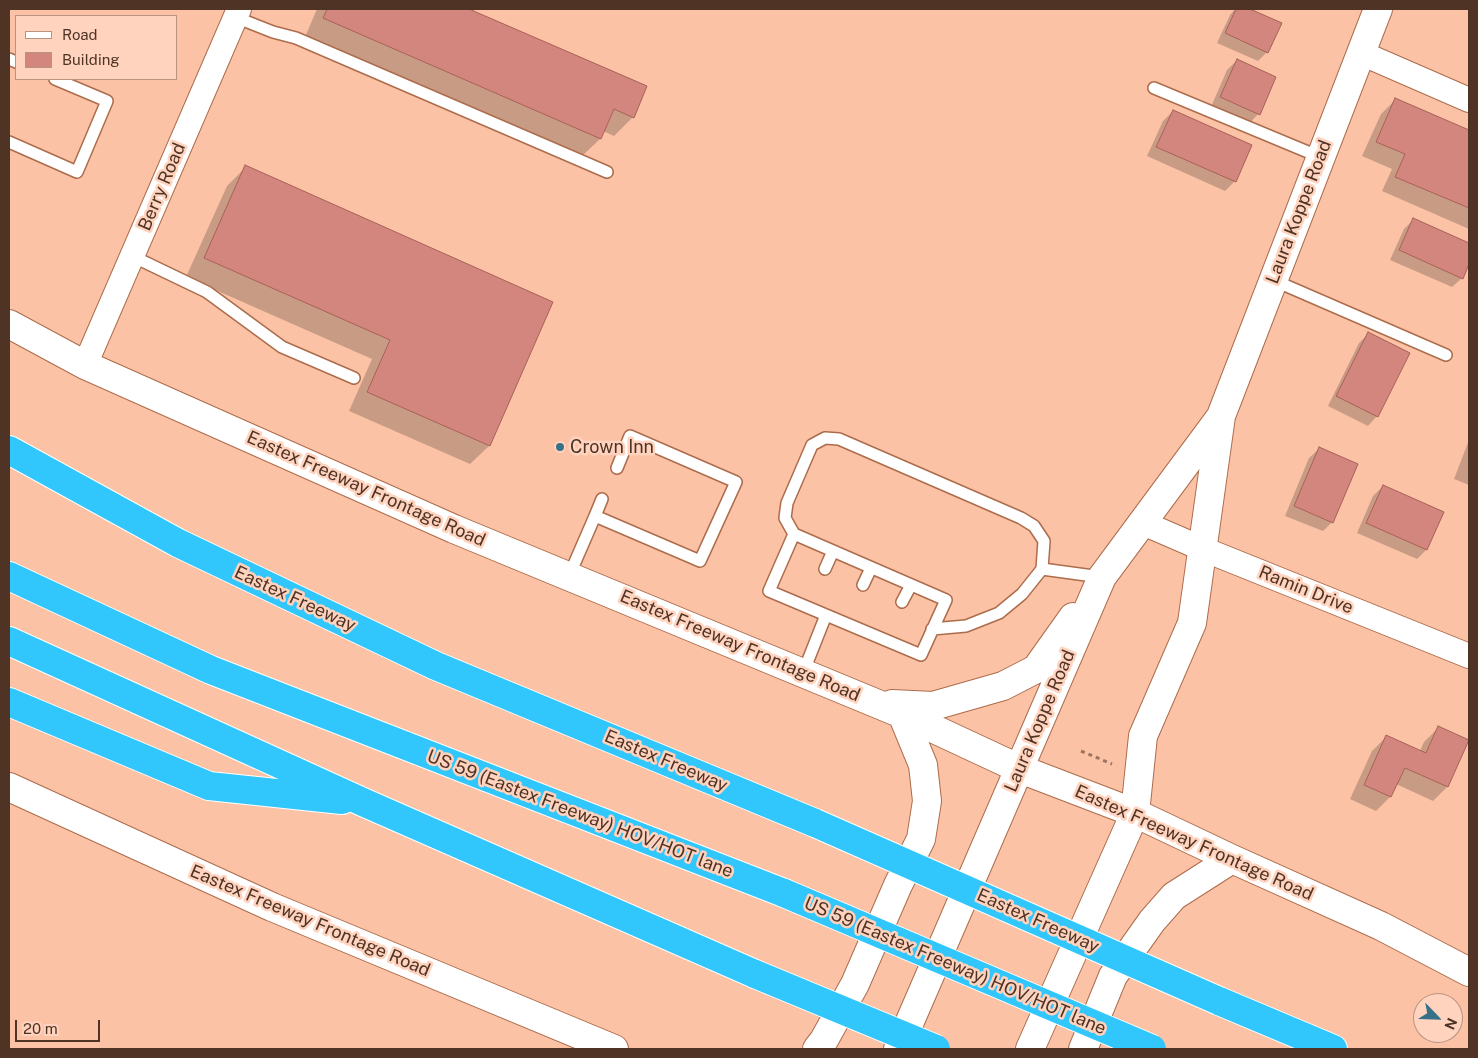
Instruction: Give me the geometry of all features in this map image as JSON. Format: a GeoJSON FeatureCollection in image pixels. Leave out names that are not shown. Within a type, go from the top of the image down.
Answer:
{"type":"FeatureCollection","features":[{"type":"Feature","properties":{"kind":"highway","name":"Eastex Freeway"},"geometry":{"type":"LineString","coordinates":[[9,450],[178,543],[436,666],[815,823],[1219,1001],[1333,1049]]}},
{"type":"Feature","properties":{"kind":"highway","name":"US 59 (Eastex Freeway) HOV/HOT lane"},"geometry":{"type":"LineString","coordinates":[[9,576],[211,670],[784,893],[1152,1049]]}},
{"type":"Feature","properties":{"kind":"highway"},"geometry":{"type":"LineString","coordinates":[[9,641],[365,803],[755,974],[936,1049]]}},
{"type":"Feature","properties":{"kind":"highway"},"geometry":{"type":"LineString","coordinates":[[9,702],[209,786],[365,803]]}},
{"type":"Feature","properties":{"kind":"main road","name":"Laura Koppe Road"},"geometry":{"type":"LineString","coordinates":[[1030,1049],[1135,813],[1143,736],[1192,623],[1222,416],[1378,9]]}},
{"type":"Feature","properties":{"kind":"main road","name":"Eastex Freeway Frontage Road"},"geometry":{"type":"LineString","coordinates":[[9,324],[85,365],[454,529],[902,714],[1020,769],[1135,813],[1382,926],[1469,972]]}},
{"type":"Feature","properties":{"kind":"main road","name":"Laura Koppe Road"},"geometry":{"type":"LineString","coordinates":[[898,1049],[1102,577],[1222,416]]}},
{"type":"Feature","properties":{"kind":"main road"},"geometry":{"type":"LineString","coordinates":[[875,703],[933,706],[1003,686],[1036,669],[1102,577]]}},
{"type":"Feature","properties":{"kind":"main road"},"geometry":{"type":"LineString","coordinates":[[817,1049],[824,1040],[854,984],[898,885],[921,839],[927,801],[923,765],[902,714]]}},
{"type":"Feature","properties":{"kind":"main road","name":"Eastex Freeway Frontage Road"},"geometry":{"type":"LineString","coordinates":[[9,787],[272,907],[614,1049]]}},
{"type":"Feature","properties":{"kind":"main road"},"geometry":{"type":"LineString","coordinates":[[1083,1049],[1113,976],[1152,921],[1174,896],[1232,859]]}},
{"type":"Feature","properties":{"kind":"street","name":"Berry Road"},"geometry":{"type":"LineString","coordinates":[[85,365],[237,13]]}},
{"type":"Feature","properties":{"kind":"street"},"geometry":{"type":"LineString","coordinates":[[1361,53],[1469,100]]}},
{"type":"Feature","properties":{"kind":"street","name":"Ramin Drive"},"geometry":{"type":"LineString","coordinates":[[1143,522],[1203,549],[1469,656]]}},
{"type":"Feature","properties":{"kind":"lane"},"geometry":{"type":"LineString","coordinates":[[237,13],[273,32],[296,38],[607,172]]}},
{"type":"Feature","properties":{"kind":"lane"},"geometry":{"type":"LineString","coordinates":[[9,142],[77,172],[107,101],[57,80]]}},
{"type":"Feature","properties":{"kind":"lane"},"geometry":{"type":"LineString","coordinates":[[1154,88],[1320,157]]}},
{"type":"Feature","properties":{"kind":"lane"},"geometry":{"type":"LineString","coordinates":[[132,256],[207,292],[282,347],[354,378]]}},
{"type":"Feature","properties":{"kind":"lane"},"geometry":{"type":"LineString","coordinates":[[1273,280],[1446,355]]}},
{"type":"Feature","properties":{"kind":"lane"},"geometry":{"type":"LineString","coordinates":[[595,516],[700,561],[736,482],[630,436],[617,468]]}},
{"type":"Feature","properties":{"kind":"lane"},"geometry":{"type":"LineString","coordinates":[[794,534],[769,591],[811,603],[826,615],[847,619],[887,635],[922,655],[932,629],[946,600],[794,534],[785,518],[787,502],[812,445],[825,438],[839,438],[1021,518],[1034,526],[1044,541],[1042,569],[1022,594],[999,613],[966,626],[932,629]]}},
{"type":"Feature","properties":{"kind":"lane"},"geometry":{"type":"LineString","coordinates":[[569,576],[602,499]]}},
{"type":"Feature","properties":{"kind":"lane"},"geometry":{"type":"LineString","coordinates":[[825,569],[833,551]]}},
{"type":"Feature","properties":{"kind":"lane"},"geometry":{"type":"LineString","coordinates":[[862,585],[871,568]]}},
{"type":"Feature","properties":{"kind":"lane"},"geometry":{"type":"LineString","coordinates":[[1042,569],[1102,577]]}},
{"type":"Feature","properties":{"kind":"lane"},"geometry":{"type":"LineString","coordinates":[[902,602],[911,585]]}},
{"type":"Feature","properties":{"kind":"lane"},"geometry":{"type":"LineString","coordinates":[[803,673],[826,615]]}},
{"type":"Feature","properties":{"kind":"path"},"geometry":{"type":"LineString","coordinates":[[1080,751],[1114,765]]}},
{"type":"Feature","properties":{"kind":"building"},"geometry":{"type":"Polygon","coordinates":[[[327,9],[469,9],[647,86],[634,118],[614,109],[601,139],[323,18],[327,9]]]}},
{"type":"Feature","properties":{"kind":"building"},"geometry":{"type":"Polygon","coordinates":[[[1236,9],[1250,9],[1282,23],[1268,53],[1225,33],[1236,9]]]}},
{"type":"Feature","properties":{"kind":"building"},"geometry":{"type":"Polygon","coordinates":[[[1237,59],[1276,77],[1260,115],[1220,97],[1237,59]]]}},
{"type":"Feature","properties":{"kind":"building"},"geometry":{"type":"Polygon","coordinates":[[[1395,98],[1469,130],[1469,208],[1395,177],[1405,154],[1376,142],[1395,98]]]}},
{"type":"Feature","properties":{"kind":"building"},"geometry":{"type":"Polygon","coordinates":[[[1173,110],[1252,145],[1236,182],[1156,147],[1173,110]]]}},
{"type":"Feature","properties":{"kind":"building"},"geometry":{"type":"Polygon","coordinates":[[[245,165],[553,302],[490,446],[367,392],[390,340],[204,258],[245,165]]]}},
{"type":"Feature","properties":{"kind":"building"},"geometry":{"type":"Polygon","coordinates":[[[1413,218],[1469,243],[1469,264],[1463,279],[1399,250],[1413,218]]]}},
{"type":"Feature","properties":{"kind":"building"},"geometry":{"type":"Polygon","coordinates":[[[1368,332],[1410,353],[1378,417],[1336,396],[1368,332]]]}},
{"type":"Feature","properties":{"kind":"building"},"geometry":{"type":"Polygon","coordinates":[[[1319,447],[1358,464],[1333,523],[1294,506],[1319,447]]]}},
{"type":"Feature","properties":{"kind":"building"},"geometry":{"type":"Polygon","coordinates":[[[1383,485],[1444,512],[1427,550],[1366,523],[1383,485]]]}},
{"type":"Feature","properties":{"kind":"building"},"geometry":{"type":"Polygon","coordinates":[[[1438,726],[1469,740],[1448,787],[1405,768],[1391,797],[1364,785],[1386,735],[1426,753],[1438,726]]]}},
{"type":"Feature","properties":{"kind":"place","name":"Crown Inn"},"geometry":{"type":"Point","coordinates":[560,447]}}]}
